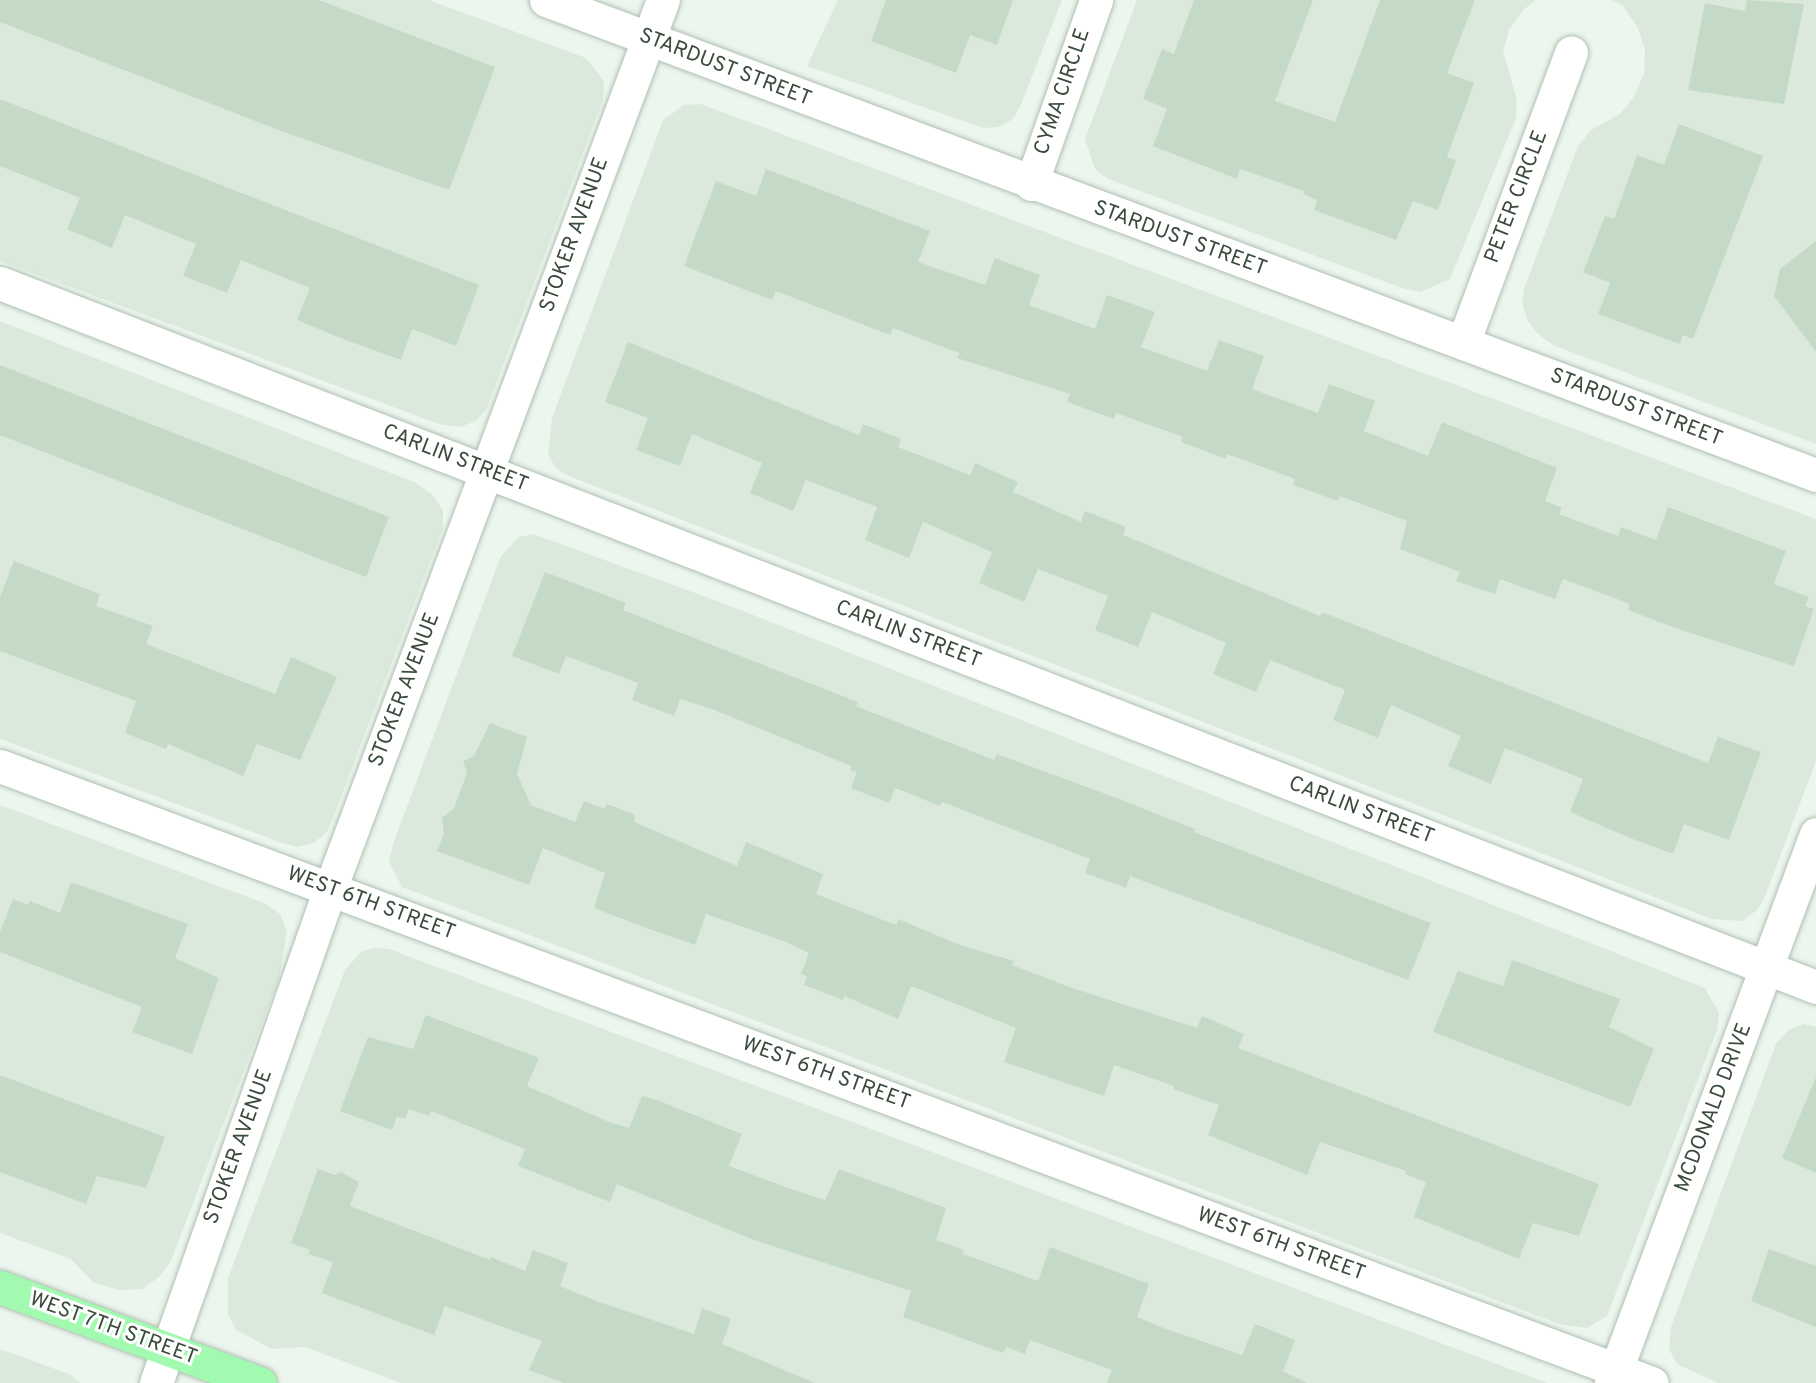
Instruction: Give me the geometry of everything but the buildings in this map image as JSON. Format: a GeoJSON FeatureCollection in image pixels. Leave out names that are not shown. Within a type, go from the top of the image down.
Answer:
{"type":"FeatureCollection","features":[{"type":"Feature","properties":{"kind":"main road","name":"WEST 7TH STREET"},"geometry":{"type":"LineString","coordinates":[[0,1287],[260,1383]]}},
{"type":"Feature","properties":{"kind":"street","name":"STARDUST STREET"},"geometry":{"type":"LineString","coordinates":[[546,0],[1031,184],[1816,475]]}},
{"type":"Feature","properties":{"kind":"street","name":"STOKER AVENUE"},"geometry":{"type":"LineString","coordinates":[[156,1383],[330,889],[663,0]]}},
{"type":"Feature","properties":{"kind":"street","name":"CYMA CIRCLE"},"geometry":{"type":"LineString","coordinates":[[1031,184],[1096,0]]}},
{"type":"Feature","properties":{"kind":"street","name":"PETER CIRCLE"},"geometry":{"type":"LineString","coordinates":[[1462,343],[1572,52]]}},
{"type":"Feature","properties":{"kind":"street","name":"CARLIN STREET"},"geometry":{"type":"LineString","coordinates":[[0,283],[1816,987]]}},
{"type":"Feature","properties":{"kind":"street","name":"WEST 6TH STREET"},"geometry":{"type":"LineString","coordinates":[[0,766],[1613,1376],[1652,1383]]}},
{"type":"Feature","properties":{"kind":"street","name":"MCDONALD DRIVE"},"geometry":{"type":"LineString","coordinates":[[1613,1376],[1816,834]]}},
{"type":"Feature","properties":{"kind":"shaded area"},"geometry":{"type":"Polygon","coordinates":[[[0,0],[429,0],[586,58],[604,81],[603,100],[487,408],[476,421],[460,427],[439,424],[0,261],[0,0]]]}},
{"type":"Feature","properties":{"kind":"shaded area"},"geometry":{"type":"Polygon","coordinates":[[[838,0],[1062,0],[1020,107],[1013,119],[998,127],[983,128],[807,66],[838,0]]]}},
{"type":"Feature","properties":{"kind":"shaded area"},"geometry":{"type":"Polygon","coordinates":[[[1137,0],[1536,0],[1523,10],[1509,30],[1503,51],[1517,100],[1516,118],[1450,279],[1420,292],[1402,288],[1108,179],[1095,169],[1085,139],[1137,0]]]}},
{"type":"Feature","properties":{"kind":"shaded area"},"geometry":{"type":"Polygon","coordinates":[[[1612,0],[1816,0],[1816,444],[1555,346],[1538,334],[1528,321],[1522,303],[1524,289],[1578,146],[1591,130],[1620,114],[1633,98],[1644,74],[1645,50],[1638,28],[1623,6],[1612,0]]]}},
{"type":"Feature","properties":{"kind":"shaded area"},"geometry":{"type":"Polygon","coordinates":[[[701,104],[1816,519],[1816,761],[1764,899],[1756,911],[1742,921],[1711,919],[566,475],[555,467],[548,454],[552,418],[663,120],[684,105],[701,104]]]}},
{"type":"Feature","properties":{"kind":"shaded area"},"geometry":{"type":"Polygon","coordinates":[[[0,321],[414,482],[432,494],[443,510],[443,528],[335,813],[327,832],[314,843],[298,847],[285,844],[0,739],[0,321]]]}},
{"type":"Feature","properties":{"kind":"shaded area"},"geometry":{"type":"Polygon","coordinates":[[[533,534],[720,602],[1705,988],[1719,1013],[1717,1030],[1607,1316],[1587,1328],[1559,1324],[402,887],[389,862],[393,844],[501,556],[519,537],[533,534]]]}},
{"type":"Feature","properties":{"kind":"shaded area"},"geometry":{"type":"Polygon","coordinates":[[[0,805],[264,903],[280,914],[287,931],[279,979],[171,1261],[159,1277],[142,1289],[119,1290],[94,1283],[71,1259],[0,1233],[0,805]]]}},
{"type":"Feature","properties":{"kind":"shaded area"},"geometry":{"type":"Polygon","coordinates":[[[376,948],[389,949],[1547,1383],[401,1383],[305,1347],[272,1349],[236,1330],[228,1314],[228,1278],[345,970],[362,951],[376,948]]]}},
{"type":"Feature","properties":{"kind":"shaded area"},"geometry":{"type":"Polygon","coordinates":[[[1804,1024],[1816,1027],[1816,1383],[1718,1383],[1677,1364],[1669,1349],[1671,1327],[1776,1044],[1788,1030],[1804,1024]]]}},
{"type":"Feature","properties":{"kind":"shaded area"},"geometry":{"type":"Polygon","coordinates":[[[0,1349],[69,1374],[81,1383],[0,1383],[0,1349]]]}}]}
